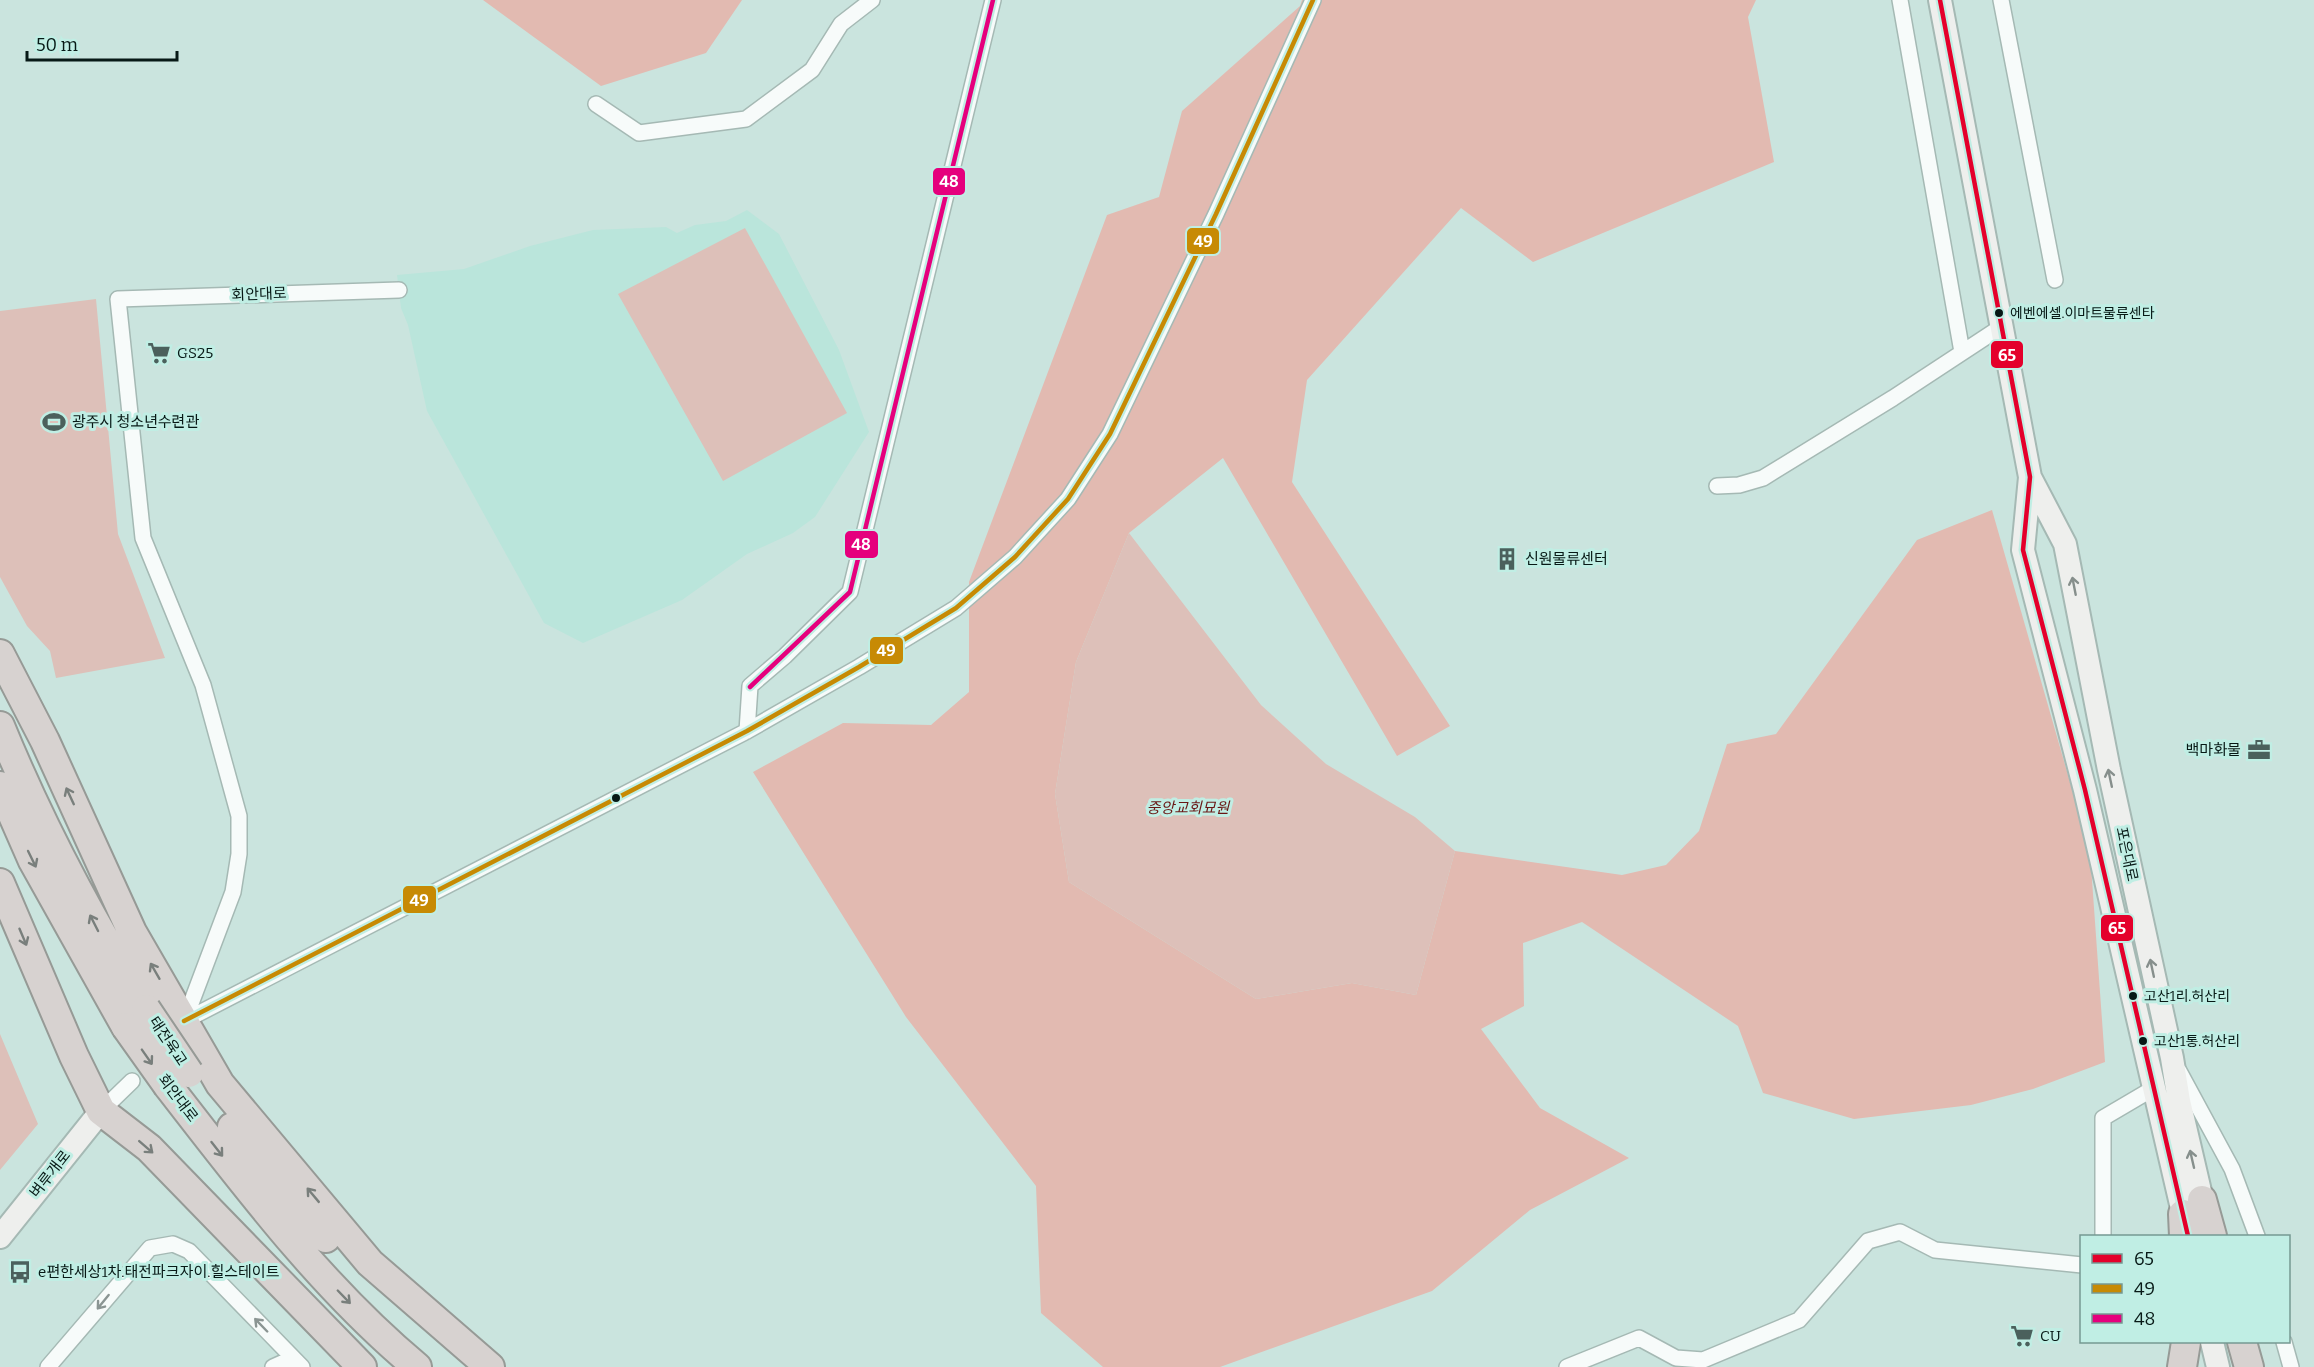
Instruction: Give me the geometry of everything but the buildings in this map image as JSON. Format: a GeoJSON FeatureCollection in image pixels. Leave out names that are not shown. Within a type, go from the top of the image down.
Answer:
{"type":"FeatureCollection","features":[{"type":"Feature","properties":{"kind":"highway"},"geometry":{"type":"LineString","coordinates":[[0,654],[45,741],[132,932],[180,1030],[219,1083],[370,1263],[490,1367]]}},
{"type":"Feature","properties":{"kind":"highway"},"geometry":{"type":"LineString","coordinates":[[0,726],[29,795],[102,937],[136,1018]]}},
{"type":"Feature","properties":{"kind":"highway"},"geometry":{"type":"LineString","coordinates":[[0,786],[33,861],[136,1018]]}},
{"type":"Feature","properties":{"kind":"highway"},"geometry":{"type":"LineString","coordinates":[[0,883],[100,1111],[149,1148],[362,1367]]}},
{"type":"Feature","properties":{"kind":"highway","name":"태전육교"},"geometry":{"type":"LineString","coordinates":[[136,1018],[179,1080]]}},
{"type":"Feature","properties":{"kind":"highway","name":"회안대로"},"geometry":{"type":"LineString","coordinates":[[179,1080],[262,1208],[387,1342],[417,1367]]}},
{"type":"Feature","properties":{"kind":"highway","name":"회안대로"},"geometry":{"type":"LineString","coordinates":[[179,1080],[316,1228],[401,1313],[463,1367]]}},
{"type":"Feature","properties":{"kind":"highway"},"geometry":{"type":"LineString","coordinates":[[2189,1222],[2209,1235]]}},
{"type":"Feature","properties":{"kind":"highway"},"geometry":{"type":"LineString","coordinates":[[2182,1367],[2186,1343]]}},
{"type":"Feature","properties":{"kind":"highway"},"geometry":{"type":"LineString","coordinates":[[2243,1343],[2249,1367]]}},
{"type":"Feature","properties":{"kind":"street"},"geometry":{"type":"LineString","coordinates":[[596,104],[639,133],[746,119],[812,70],[841,24],[872,0]]}},
{"type":"Feature","properties":{"kind":"street"},"geometry":{"type":"LineString","coordinates":[[747,731],[750,686],[785,656],[850,592],[993,0]]}},
{"type":"Feature","properties":{"kind":"street"},"geometry":{"type":"LineString","coordinates":[[180,1030],[747,731],[956,608],[1015,557],[1068,499],[1110,434],[1216,214],[1313,0]]}},
{"type":"Feature","properties":{"kind":"street"},"geometry":{"type":"LineString","coordinates":[[1900,0],[1962,352]]}},
{"type":"Feature","properties":{"kind":"street","name":"포은대로"},"geometry":{"type":"LineString","coordinates":[[1940,0],[2030,477],[2024,550],[2085,790],[2154,1088],[2189,1222]]}},
{"type":"Feature","properties":{"kind":"street"},"geometry":{"type":"LineString","coordinates":[[2001,0],[2055,280]]}},
{"type":"Feature","properties":{"kind":"street","name":"회안대로"},"geometry":{"type":"LineString","coordinates":[[180,1030],[233,892],[239,854],[239,816],[203,685],[143,538],[118,299],[399,290]]}},
{"type":"Feature","properties":{"kind":"street"},"geometry":{"type":"LineString","coordinates":[[1717,486],[1738,485],[1763,478],[2001,327]]}},
{"type":"Feature","properties":{"kind":"street","name":"포은대로"},"geometry":{"type":"LineString","coordinates":[[2030,477],[2066,544],[2109,770],[2172,1058],[2179,1101],[2189,1222]]}},
{"type":"Feature","properties":{"kind":"street"},"geometry":{"type":"LineString","coordinates":[[2172,1058],[2232,1169],[2257,1235]]}},
{"type":"Feature","properties":{"kind":"street"},"geometry":{"type":"LineString","coordinates":[[100,1111],[132,1081]]}},
{"type":"Feature","properties":{"kind":"street"},"geometry":{"type":"LineString","coordinates":[[2103,1235],[2103,1118],[2154,1088]]}},
{"type":"Feature","properties":{"kind":"street","name":"벼루개로"},"geometry":{"type":"LineString","coordinates":[[0,1237],[100,1111]]}},
{"type":"Feature","properties":{"kind":"street"},"geometry":{"type":"LineString","coordinates":[[1567,1367],[1638,1338],[1676,1358],[1703,1360],[1799,1320],[1868,1241],[1900,1232],[1935,1250],[2080,1265]]}},
{"type":"Feature","properties":{"kind":"street"},"geometry":{"type":"LineString","coordinates":[[48,1367],[150,1248],[173,1244],[189,1251],[297,1363]]}},
{"type":"Feature","properties":{"kind":"street"},"geometry":{"type":"LineString","coordinates":[[2212,1343],[2218,1367]]}},
{"type":"Feature","properties":{"kind":"street"},"geometry":{"type":"LineString","coordinates":[[2233,1343],[2239,1367]]}},
{"type":"Feature","properties":{"kind":"street"},"geometry":{"type":"LineString","coordinates":[[2285,1343],[2291,1367]]}},
{"type":"Feature","properties":{"kind":"street"},"geometry":{"type":"LineString","coordinates":[[273,1367],[297,1363]]}},
{"type":"Feature","properties":{"kind":"shaded area"},"geometry":{"type":"Polygon","coordinates":[[[483,0],[742,0],[706,53],[601,86],[483,0]]]}},
{"type":"Feature","properties":{"kind":"shaded area"},"geometry":{"type":"Polygon","coordinates":[[[1302,0],[1756,0],[1748,17],[1774,162],[1533,262],[1461,208],[1307,380],[1292,482],[1450,726],[1397,756],[1223,458],[1129,533],[1076,662],[1055,794],[1069,882],[1256,999],[1352,983],[1416,995],[1455,851],[1622,875],[1666,865],[1699,831],[1727,744],[1776,734],[1917,540],[1992,510],[2090,852],[2105,1062],[2033,1089],[1971,1105],[1854,1119],[1763,1093],[1738,1026],[1582,922],[1523,943],[1524,1006],[1481,1029],[1540,1108],[1629,1158],[1530,1210],[1432,1291],[1220,1367],[1103,1367],[1041,1313],[1036,1186],[906,1017],[753,772],[843,723],[931,725],[969,692],[969,582],[1107,215],[1159,197],[1182,111],[1300,6],[1302,0]]]}},
{"type":"Feature","properties":{"kind":"shaded area"},"geometry":{"type":"Polygon","coordinates":[[[747,210],[779,234],[839,350],[869,432],[815,517],[793,533],[747,554],[682,600],[583,643],[544,623],[427,411],[408,325],[401,308],[397,275],[464,269],[530,246],[593,230],[666,227],[677,233],[695,225],[726,221],[747,210]]]}},
{"type":"Feature","properties":{"kind":"green space"},"geometry":{"type":"Polygon","coordinates":[[[745,228],[847,413],[723,481],[618,294],[745,228]]]}},
{"type":"Feature","properties":{"kind":"green space","name":"광주시 청소년수련관"},"geometry":{"type":"Polygon","coordinates":[[[96,299],[118,534],[165,658],[56,678],[50,651],[27,626],[0,577],[0,311],[96,299]]]}},
{"type":"Feature","properties":{"kind":"green space","name":"중앙교회묘원"},"geometry":{"type":"Polygon","coordinates":[[[1129,533],[1261,705],[1326,764],[1415,817],[1455,851],[1416,995],[1352,983],[1256,999],[1069,882],[1055,794],[1076,662],[1129,533]]]}},
{"type":"Feature","properties":{"kind":"green space"},"geometry":{"type":"Polygon","coordinates":[[[0,1034],[38,1124],[0,1170],[0,1034]]]}},
{"type":"Feature","properties":{"kind":"transit line","name":"48"},"geometry":{"type":"LineString","coordinates":[[750,687],[850,592],[993,0]]}},
{"type":"Feature","properties":{"kind":"transit line","name":"49"},"geometry":{"type":"LineString","coordinates":[[184,1021],[747,731],[956,608],[1015,557],[1068,499],[1110,434],[1216,214],[1313,0]]}},
{"type":"Feature","properties":{"kind":"transit line","name":"65"},"geometry":{"type":"LineString","coordinates":[[1940,0],[2030,477],[2023,550],[2085,790],[2188,1235]]}},
{"type":"Feature","properties":{"kind":"place","name":"에벤에셀.이마트물류센타"},"geometry":{"type":"Point","coordinates":[1999,313]}},
{"type":"Feature","properties":{"kind":"place","name":"GS25"},"geometry":{"type":"Point","coordinates":[159,353]}},
{"type":"Feature","properties":{"kind":"place","name":"광주시 청소년수련관"},"geometry":{"type":"Point","coordinates":[54,422]}},
{"type":"Feature","properties":{"kind":"place","name":"신원물류센터"},"geometry":{"type":"Point","coordinates":[1507,559]}},
{"type":"Feature","properties":{"kind":"place","name":"백마화물"},"geometry":{"type":"Point","coordinates":[2259,750]}},
{"type":"Feature","properties":{"kind":"place","name":"고산1리.허산리"},"geometry":{"type":"Point","coordinates":[2133,996]}},
{"type":"Feature","properties":{"kind":"place","name":"고산1통.허산리"},"geometry":{"type":"Point","coordinates":[2143,1041]}},
{"type":"Feature","properties":{"kind":"place","name":"e편한세상1차.태전파크자이.힐스테이트"},"geometry":{"type":"Point","coordinates":[20,1272]}},
{"type":"Feature","properties":{"kind":"place","name":"CU"},"geometry":{"type":"Point","coordinates":[2022,1336]}}]}
